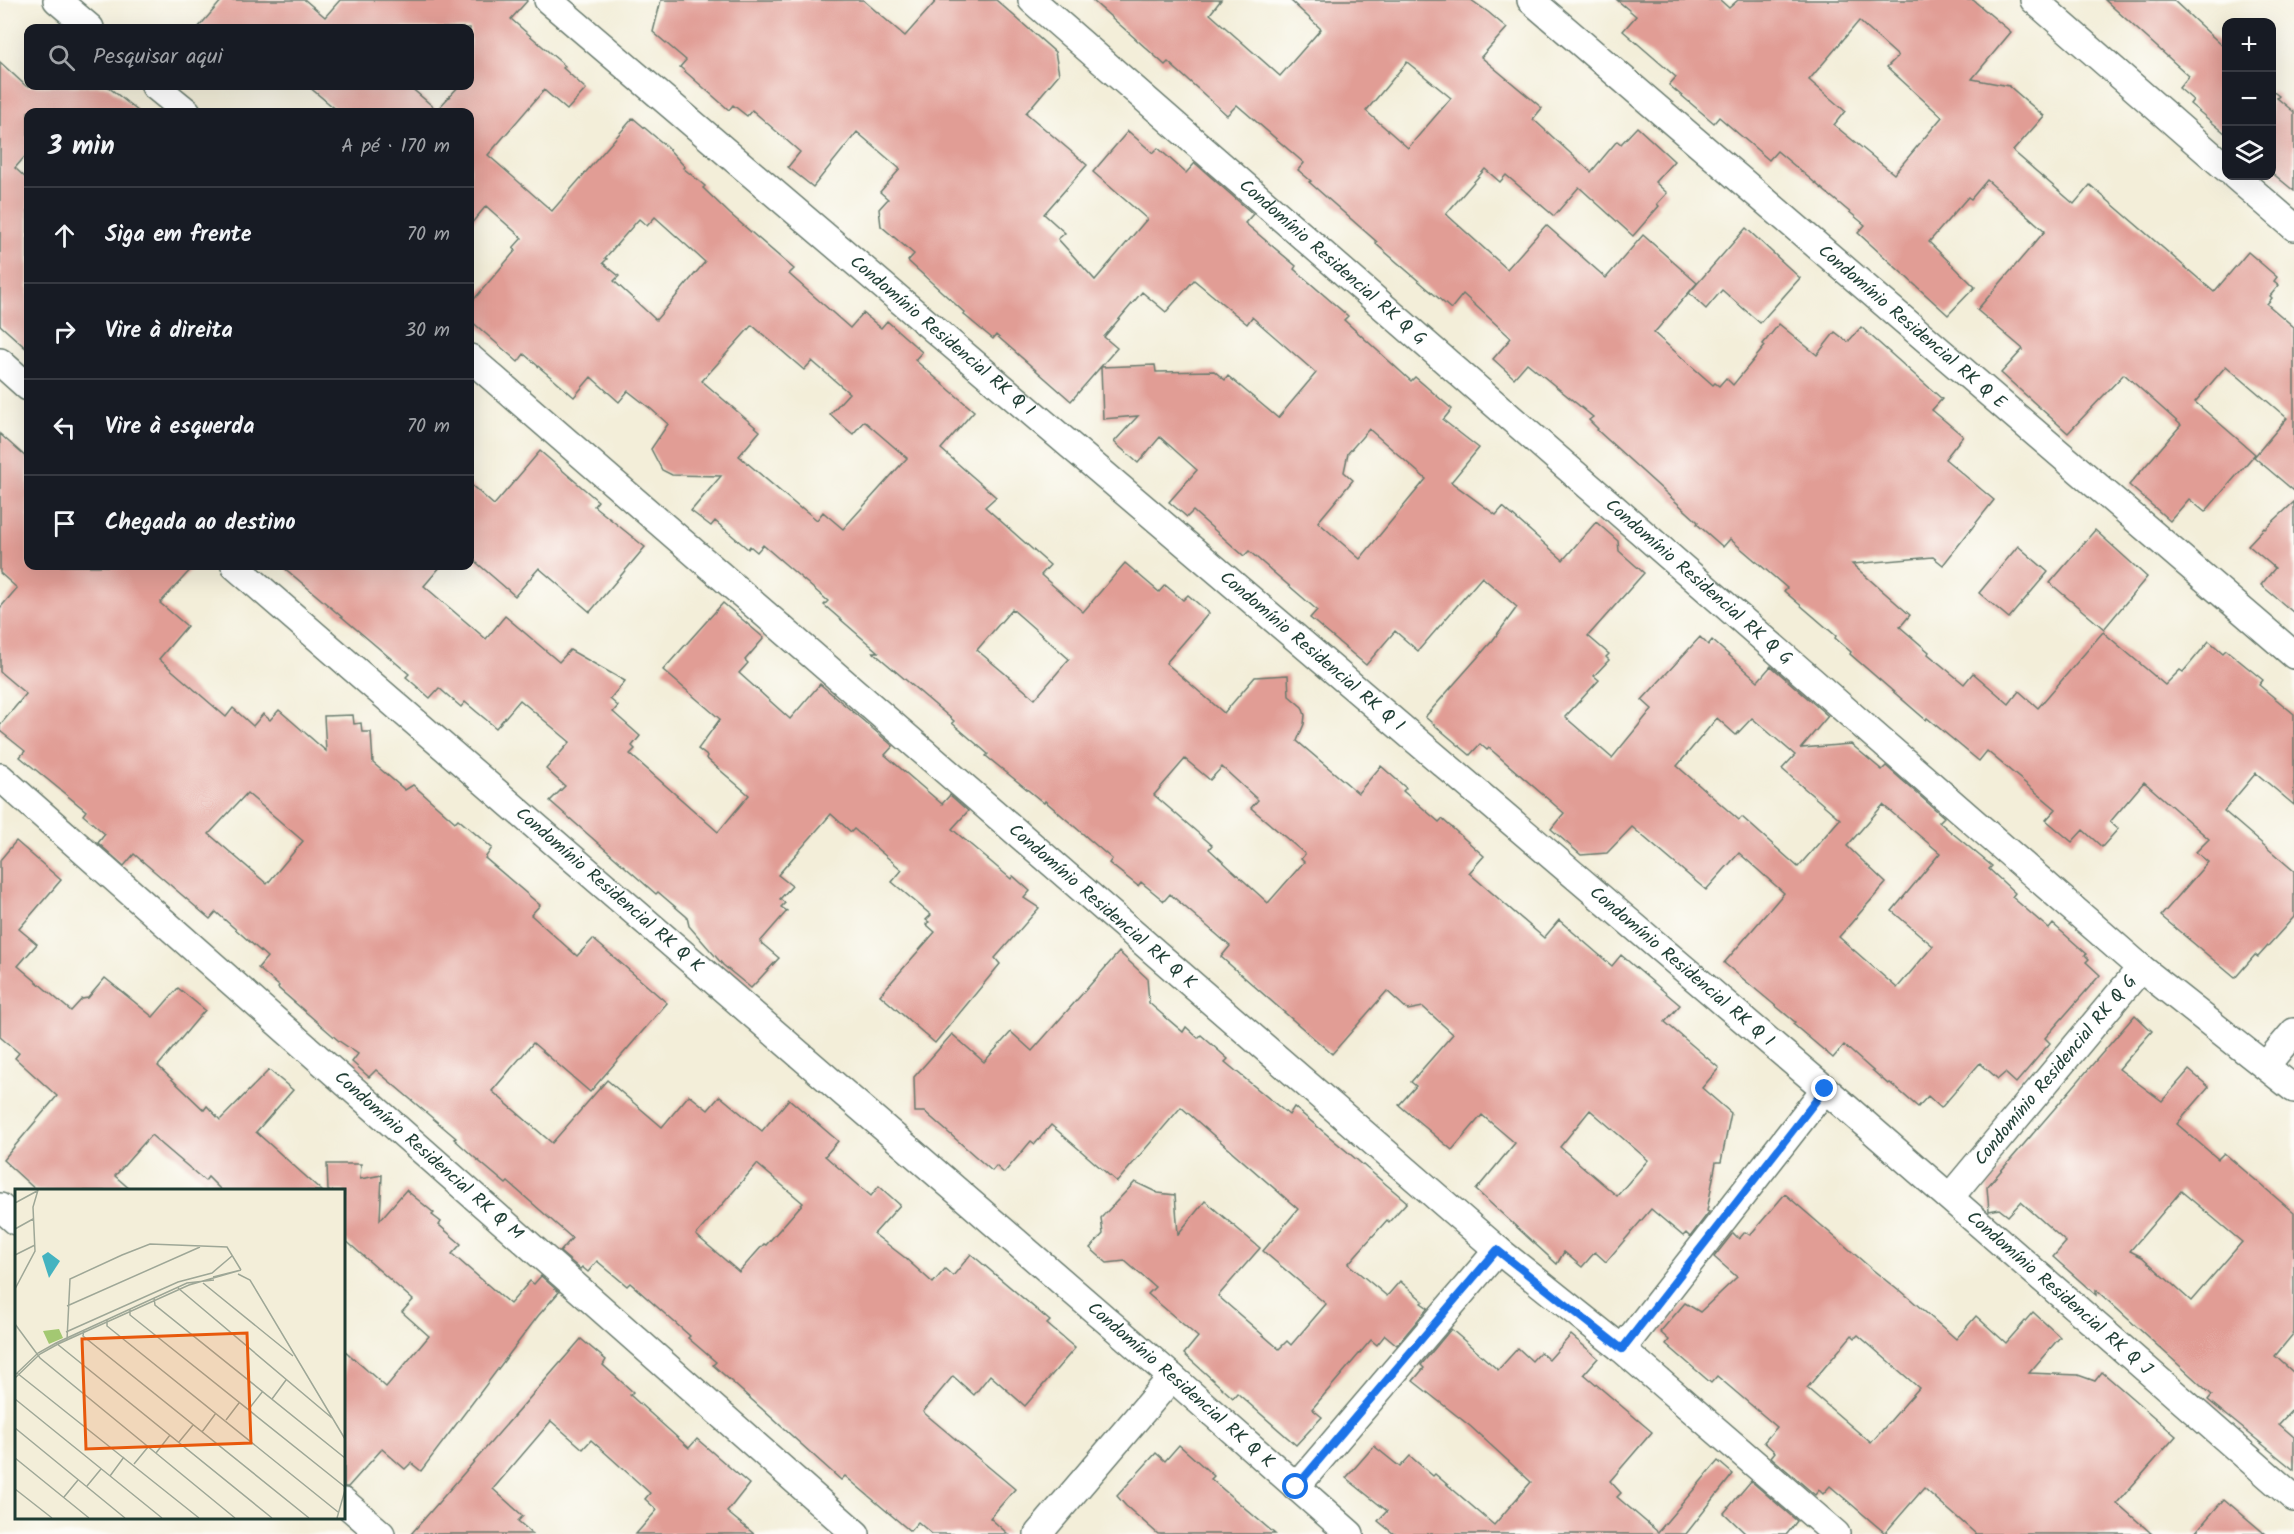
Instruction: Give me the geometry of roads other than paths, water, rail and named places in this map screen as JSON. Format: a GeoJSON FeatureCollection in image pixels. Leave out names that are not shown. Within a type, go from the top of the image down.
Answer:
{"type":"FeatureCollection","features":[{"type":"Feature","properties":{"kind":"street"},"geometry":{"type":"LineString","coordinates":[[57,0],[85,24]]}},
{"type":"Feature","properties":{"kind":"street","name":"Condomínio Residencial RK Q I"},"geometry":{"type":"LineString","coordinates":[[548,0],[1825,1089]]}},
{"type":"Feature","properties":{"kind":"street","name":"Condomínio Residencial RK Q G"},"geometry":{"type":"LineString","coordinates":[[1032,0],[2142,968],[1950,1197]]}},
{"type":"Feature","properties":{"kind":"street","name":"Condomínio Residencial RK Q E"},"geometry":{"type":"LineString","coordinates":[[1531,0],[2294,655]]}},
{"type":"Feature","properties":{"kind":"street"},"geometry":{"type":"LineString","coordinates":[[2034,0],[2222,164]]}},
{"type":"Feature","properties":{"kind":"street"},"geometry":{"type":"LineString","coordinates":[[160,90],[182,108]]}},
{"type":"Feature","properties":{"kind":"street"},"geometry":{"type":"LineString","coordinates":[[2240,180],[2294,227]]}},
{"type":"Feature","properties":{"kind":"street","name":"Condomínio Residencial RK Q K"},"geometry":{"type":"LineString","coordinates":[[474,361],[1497,1250],[1622,1349],[1836,1534]]}},
{"type":"Feature","properties":{"kind":"street"},"geometry":{"type":"LineString","coordinates":[[0,362],[24,383]]}},
{"type":"Feature","properties":{"kind":"street","name":"Condomínio Residencial RK Q K"},"geometry":{"type":"LineString","coordinates":[[240,570],[1172,1377],[1350,1534]]}},
{"type":"Feature","properties":{"kind":"street","name":"Condomínio Residencial RK Q M"},"geometry":{"type":"LineString","coordinates":[[0,777],[856,1534]]}},
{"type":"Feature","properties":{"kind":"street"},"geometry":{"type":"LineString","coordinates":[[2142,968],[2294,1089]]}},
{"type":"Feature","properties":{"kind":"street"},"geometry":{"type":"LineString","coordinates":[[2266,1065],[2294,1032]]}},
{"type":"Feature","properties":{"kind":"street"},"geometry":{"type":"LineString","coordinates":[[1622,1349],[1825,1089]]}},
{"type":"Feature","properties":{"kind":"street","name":"Condomínio Residencial RK Q J"},"geometry":{"type":"LineString","coordinates":[[1825,1089],[2294,1498]]}},
{"type":"Feature","properties":{"kind":"street"},"geometry":{"type":"LineString","coordinates":[[0,1207],[15,1220]]}},
{"type":"Feature","properties":{"kind":"street"},"geometry":{"type":"LineString","coordinates":[[1296,1487],[1497,1250]]}},
{"type":"Feature","properties":{"kind":"street"},"geometry":{"type":"LineString","coordinates":[[1038,1534],[1172,1377]]}},
{"type":"Feature","properties":{"kind":"street"},"geometry":{"type":"LineString","coordinates":[[345,1503],[381,1534]]}}]}
